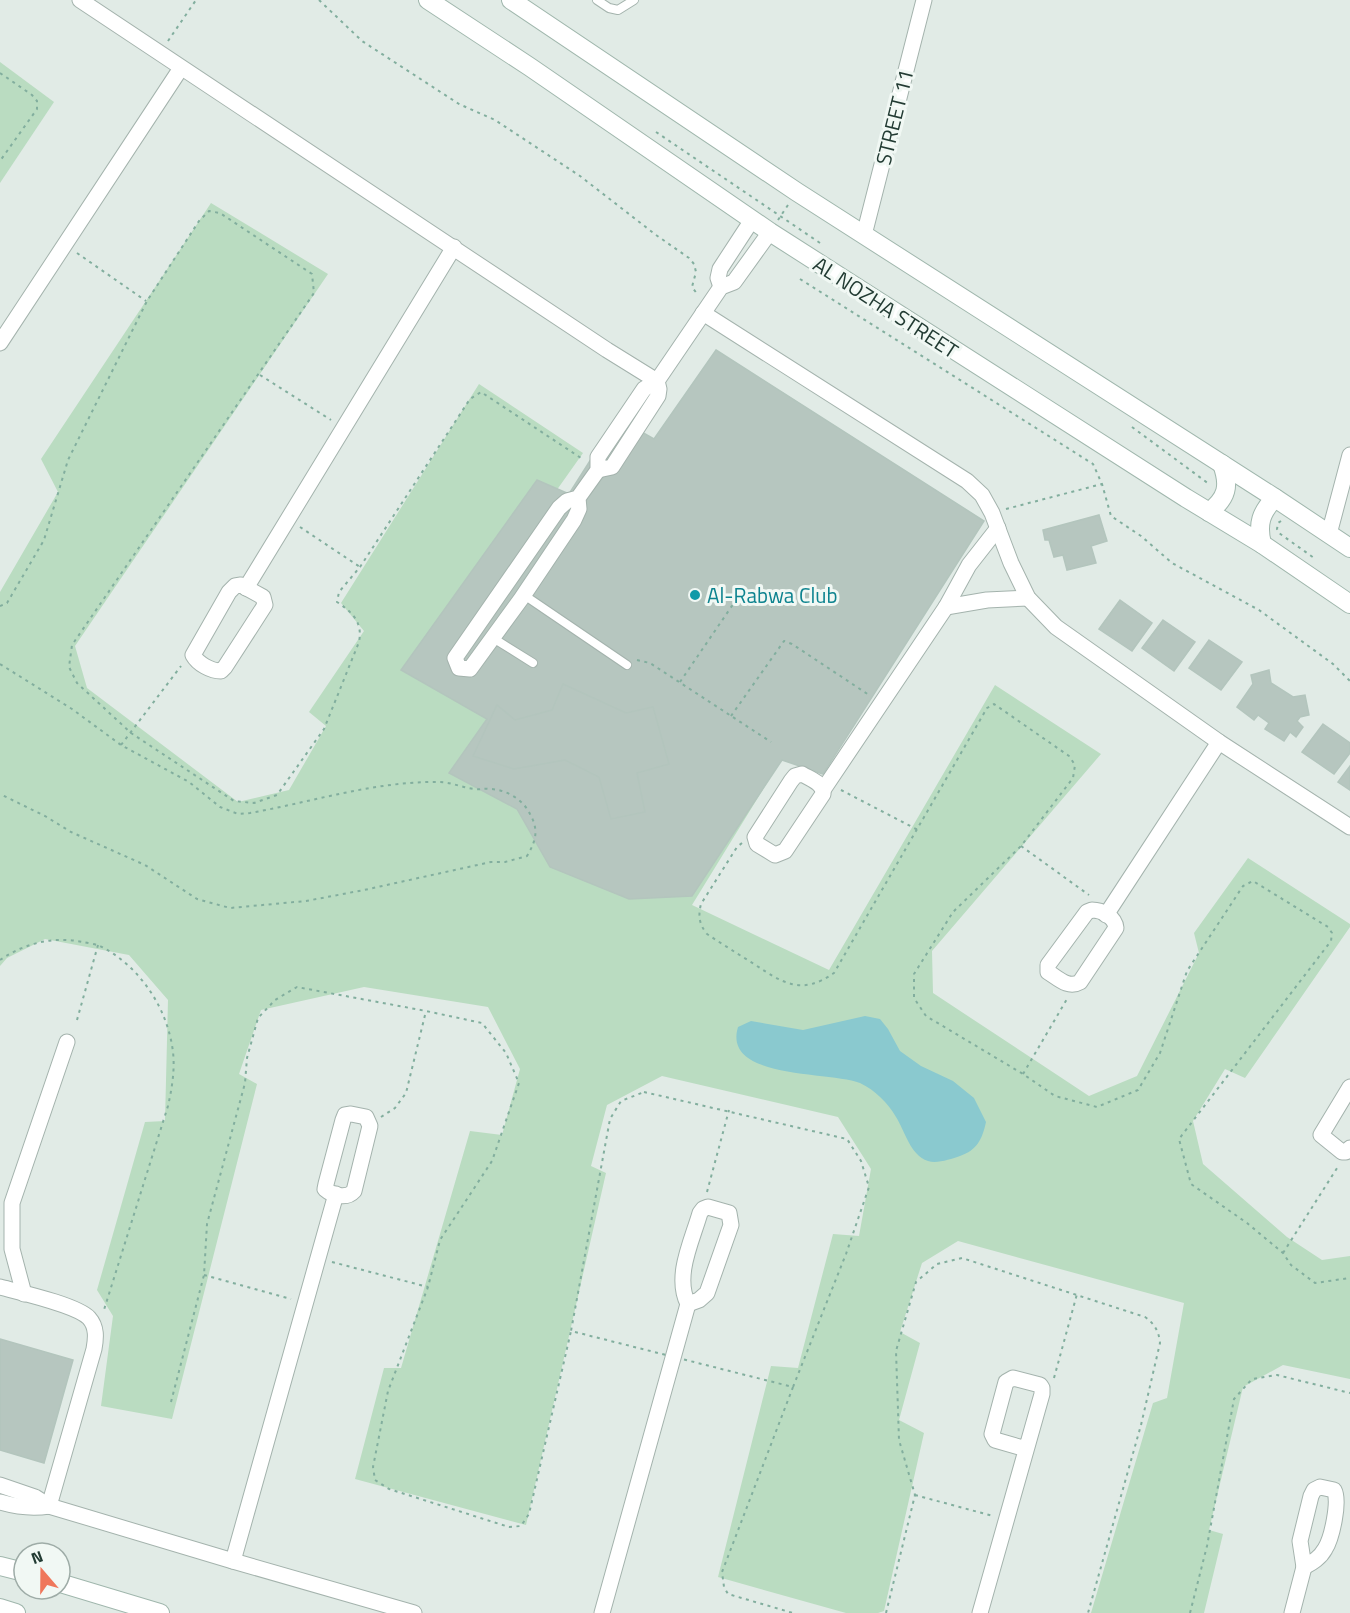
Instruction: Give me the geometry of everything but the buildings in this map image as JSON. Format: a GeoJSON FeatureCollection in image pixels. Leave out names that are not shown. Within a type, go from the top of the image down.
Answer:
{"type":"FeatureCollection","features":[{"type":"Feature","properties":{"kind":"main road","name":"AL NOZHA STREET"},"geometry":{"type":"LineString","coordinates":[[428,0],[770,232],[1262,544],[1350,604]]}},
{"type":"Feature","properties":{"kind":"main road"},"geometry":{"type":"LineString","coordinates":[[511,0],[797,192],[1350,548]]}},
{"type":"Feature","properties":{"kind":"main road"},"geometry":{"type":"LineString","coordinates":[[1209,512],[1220,504],[1226,491],[1227,477],[1222,464]]}},
{"type":"Feature","properties":{"kind":"main road"},"geometry":{"type":"LineString","coordinates":[[1262,544],[1259,531],[1260,519],[1266,507],[1275,498]]}},
{"type":"Feature","properties":{"kind":"main road"},"geometry":{"type":"LineString","coordinates":[[72,1587],[160,1613]]}},
{"type":"Feature","properties":{"kind":"main road"},"geometry":{"type":"LineString","coordinates":[[0,1608],[16,1613]]}},
{"type":"Feature","properties":{"kind":"street"},"geometry":{"type":"LineString","coordinates":[[80,0],[657,381],[658,396],[612,467],[598,470],[578,498],[567,501],[558,508],[455,658],[459,668],[470,669],[523,597],[574,520],[579,509],[578,498]]}},
{"type":"Feature","properties":{"kind":"street","name":"STREET 11"},"geometry":{"type":"LineString","coordinates":[[864,235],[924,0]]}},
{"type":"Feature","properties":{"kind":"street"},"geometry":{"type":"LineString","coordinates":[[0,343],[181,68]]}},
{"type":"Feature","properties":{"kind":"street"},"geometry":{"type":"LineString","coordinates":[[721,287],[718,278],[720,269],[752,220]]}},
{"type":"Feature","properties":{"kind":"street"},"geometry":{"type":"LineString","coordinates":[[657,381],[721,287],[734,282],[770,232]]}},
{"type":"Feature","properties":{"kind":"street"},"geometry":{"type":"LineString","coordinates":[[246,588],[454,247]]}},
{"type":"Feature","properties":{"kind":"street"},"geometry":{"type":"LineString","coordinates":[[707,308],[967,480],[982,495],[992,513],[1011,563],[1028,598],[1056,627],[1219,742],[1350,827]]}},
{"type":"Feature","properties":{"kind":"street"},"geometry":{"type":"LineString","coordinates":[[1329,534],[1350,454]]}},
{"type":"Feature","properties":{"kind":"street"},"geometry":{"type":"LineString","coordinates":[[826,786],[821,786],[802,774],[795,776],[754,841],[775,855],[785,851],[946,607],[969,565],[998,528]]}},
{"type":"Feature","properties":{"kind":"street"},"geometry":{"type":"LineString","coordinates":[[241,585],[263,597],[265,605],[221,671],[214,671],[195,660],[193,655],[195,648],[235,586],[241,585]]}},
{"type":"Feature","properties":{"kind":"street"},"geometry":{"type":"LineString","coordinates":[[504,587],[523,597]]}},
{"type":"Feature","properties":{"kind":"street"},"geometry":{"type":"LineString","coordinates":[[946,607],[987,600],[1028,598]]}},
{"type":"Feature","properties":{"kind":"street"},"geometry":{"type":"LineString","coordinates":[[1108,912],[1219,742]]}},
{"type":"Feature","properties":{"kind":"street"},"geometry":{"type":"LineString","coordinates":[[1092,909],[1108,912],[1116,928],[1080,982],[1069,985],[1048,972],[1048,965],[1087,912],[1092,909]]}},
{"type":"Feature","properties":{"kind":"street"},"geometry":{"type":"LineString","coordinates":[[24,1294],[12,1249],[6,1207],[67,1042]]}},
{"type":"Feature","properties":{"kind":"street"},"geometry":{"type":"LineString","coordinates":[[1350,1087],[1321,1136],[1342,1152],[1350,1149]]}},
{"type":"Feature","properties":{"kind":"street"},"geometry":{"type":"LineString","coordinates":[[351,1114],[366,1117],[370,1126],[354,1191],[351,1195],[345,1196],[336,1194],[325,1189],[342,1120],[345,1115],[351,1114]]}},
{"type":"Feature","properties":{"kind":"street"},"geometry":{"type":"LineString","coordinates":[[233,1561],[336,1194]]}},
{"type":"Feature","properties":{"kind":"street"},"geometry":{"type":"LineString","coordinates":[[602,1613],[688,1304],[683,1294],[683,1272],[703,1209],[708,1207],[729,1213],[731,1225],[707,1293],[699,1300],[688,1304]]}},
{"type":"Feature","properties":{"kind":"street"},"geometry":{"type":"LineString","coordinates":[[0,1287],[75,1309],[89,1318],[96,1333],[94,1349],[49,1506]]}},
{"type":"Feature","properties":{"kind":"street"},"geometry":{"type":"LineString","coordinates":[[980,1613],[1042,1394],[1040,1385],[1013,1378],[1006,1382],[992,1434],[995,1440],[1026,1449]]}},
{"type":"Feature","properties":{"kind":"street"},"geometry":{"type":"LineString","coordinates":[[0,1485],[35,1497],[49,1506],[414,1613]]}},
{"type":"Feature","properties":{"kind":"street"},"geometry":{"type":"LineString","coordinates":[[1292,1613],[1304,1567],[1300,1541],[1311,1496],[1314,1490],[1320,1487],[1334,1490],[1338,1501],[1327,1547],[1318,1559],[1304,1567]]}},
{"type":"Feature","properties":{"kind":"street"},"geometry":{"type":"LineString","coordinates":[[0,1502],[17,1507],[49,1506]]}},
{"type":"Feature","properties":{"kind":"lane"},"geometry":{"type":"LineString","coordinates":[[597,0],[609,8],[618,10],[634,0]]}},
{"type":"Feature","properties":{"kind":"lane"},"geometry":{"type":"LineString","coordinates":[[523,597],[627,665]]}},
{"type":"Feature","properties":{"kind":"lane"},"geometry":{"type":"LineString","coordinates":[[493,638],[533,663]]}},
{"type":"Feature","properties":{"kind":"path"},"geometry":{"type":"LineString","coordinates":[[160,54],[196,0]]}},
{"type":"Feature","properties":{"kind":"path"},"geometry":{"type":"LineString","coordinates":[[319,0],[362,41],[459,104],[495,120],[561,164],[689,258],[696,272],[692,284],[694,291],[707,308]]}},
{"type":"Feature","properties":{"kind":"path"},"geometry":{"type":"LineString","coordinates":[[0,73],[37,101],[37,109],[0,160]]}},
{"type":"Feature","properties":{"kind":"path"},"geometry":{"type":"LineString","coordinates":[[650,129],[830,250]]}},
{"type":"Feature","properties":{"kind":"path"},"geometry":{"type":"LineString","coordinates":[[770,232],[797,192]]}},
{"type":"Feature","properties":{"kind":"path"},"geometry":{"type":"LineString","coordinates":[[0,606],[7,603],[44,540],[68,460],[147,301],[199,221],[209,211],[219,213],[229,219],[312,274],[314,293],[72,645],[69,667],[78,682],[131,733],[234,801],[254,803],[277,795],[324,729],[359,642],[360,629],[356,617],[337,602],[339,592],[360,567],[470,399],[481,392],[598,470]]}},
{"type":"Feature","properties":{"kind":"path"},"geometry":{"type":"LineString","coordinates":[[64,245],[147,301]]}},
{"type":"Feature","properties":{"kind":"path"},"geometry":{"type":"LineString","coordinates":[[800,279],[1093,464],[1102,484],[1111,516],[1141,536],[1172,562],[1259,610],[1333,664],[1350,681]]}},
{"type":"Feature","properties":{"kind":"path"},"geometry":{"type":"LineString","coordinates":[[259,374],[344,428]]}},
{"type":"Feature","properties":{"kind":"path"},"geometry":{"type":"LineString","coordinates":[[992,513],[1102,484]]}},
{"type":"Feature","properties":{"kind":"path"},"geometry":{"type":"LineString","coordinates":[[288,520],[360,567]]}},
{"type":"Feature","properties":{"kind":"path"},"geometry":{"type":"LineString","coordinates":[[1288,522],[1282,520],[1278,523],[1279,533],[1319,562]]}},
{"type":"Feature","properties":{"kind":"path"},"geometry":{"type":"LineString","coordinates":[[680,683],[736,600]]}},
{"type":"Feature","properties":{"kind":"path"},"geometry":{"type":"LineString","coordinates":[[731,716],[784,641],[882,704]]}},
{"type":"Feature","properties":{"kind":"path"},"geometry":{"type":"LineString","coordinates":[[122,745],[195,648]]}},
{"type":"Feature","properties":{"kind":"path"},"geometry":{"type":"LineString","coordinates":[[627,665],[638,659],[650,663],[771,742]]}},
{"type":"Feature","properties":{"kind":"path"},"geometry":{"type":"LineString","coordinates":[[0,664],[72,709],[122,745],[189,782],[220,807],[238,814],[278,808],[339,794],[400,785],[442,782],[505,792],[518,799],[528,810],[535,823],[536,841],[527,856],[505,862],[485,863],[306,901],[230,908],[197,899],[145,865],[71,832],[45,816],[0,794]]}},
{"type":"Feature","properties":{"kind":"path"},"geometry":{"type":"LineString","coordinates":[[826,786],[918,830]]}},
{"type":"Feature","properties":{"kind":"path"},"geometry":{"type":"LineString","coordinates":[[1021,846],[1108,912]]}},
{"type":"Feature","properties":{"kind":"path"},"geometry":{"type":"LineString","coordinates":[[0,960],[29,945],[51,940],[74,940],[98,945],[130,968],[154,998],[170,1037],[174,1064],[168,1106],[96,1333]]}},
{"type":"Feature","properties":{"kind":"path"},"geometry":{"type":"LineString","coordinates":[[77,1020],[98,945]]}},
{"type":"Feature","properties":{"kind":"path"},"geometry":{"type":"LineString","coordinates":[[1023,1074],[1074,985]]}},
{"type":"Feature","properties":{"kind":"path"},"geometry":{"type":"LineString","coordinates":[[171,1402],[204,1275],[207,1224],[245,1083],[247,1058],[258,1018],[274,1000],[297,987],[482,1023],[506,1053],[519,1083],[492,1161],[440,1240],[428,1287],[388,1390],[373,1467],[375,1480],[389,1489],[509,1527],[521,1526],[529,1514],[571,1331]]}},
{"type":"Feature","properties":{"kind":"path"},"geometry":{"type":"LineString","coordinates":[[369,1120],[387,1114],[406,1093],[426,1011]]}},
{"type":"Feature","properties":{"kind":"path"},"geometry":{"type":"LineString","coordinates":[[703,1209],[729,1110]]}},
{"type":"Feature","properties":{"kind":"path"},"geometry":{"type":"LineString","coordinates":[[1283,1253],[1350,1149]]}},
{"type":"Feature","properties":{"kind":"path"},"geometry":{"type":"LineString","coordinates":[[318,1258],[428,1287]]}},
{"type":"Feature","properties":{"kind":"path"},"geometry":{"type":"LineString","coordinates":[[204,1275],[306,1303]]}},
{"type":"Feature","properties":{"kind":"path"},"geometry":{"type":"LineString","coordinates":[[1042,1394],[1057,1371],[1077,1294]]}},
{"type":"Feature","properties":{"kind":"path"},"geometry":{"type":"LineString","coordinates":[[1190,1613],[1207,1546],[1234,1399],[1252,1379],[1278,1375],[1350,1393]]}},
{"type":"Feature","properties":{"kind":"path"},"geometry":{"type":"LineString","coordinates":[[793,1387],[722,1572],[724,1587],[728,1594],[793,1613]]}},
{"type":"Feature","properties":{"kind":"path"},"geometry":{"type":"LineString","coordinates":[[915,1494],[1006,1519]]}},
{"type":"Feature","properties":{"kind":"green space"},"geometry":{"type":"Polygon","coordinates":[[[0,62],[54,102],[0,183],[0,62]]]}},
{"type":"Feature","properties":{"kind":"green space"},"geometry":{"type":"Polygon","coordinates":[[[211,203],[328,274],[75,646],[87,688],[238,802],[289,790],[326,726],[309,712],[364,631],[341,603],[479,384],[583,453],[549,501],[789,747],[692,905],[829,970],[995,685],[1101,754],[932,951],[933,993],[1089,1096],[1137,1076],[1199,953],[1194,933],[1248,858],[1350,924],[1245,1078],[1225,1069],[1193,1121],[1203,1164],[1287,1237],[1322,1260],[1350,1256],[1350,1379],[1283,1365],[1243,1387],[1209,1530],[1223,1534],[1204,1613],[1091,1613],[1153,1403],[1167,1398],[1184,1303],[958,1241],[922,1263],[900,1332],[920,1343],[899,1420],[924,1433],[884,1611],[846,1613],[718,1577],[771,1366],[798,1368],[833,1234],[859,1236],[871,1169],[838,1117],[662,1076],[607,1105],[591,1166],[606,1173],[526,1525],[355,1479],[384,1368],[401,1368],[470,1131],[502,1135],[520,1069],[488,1007],[364,987],[261,1010],[239,1074],[257,1084],[172,1419],[101,1406],[113,1316],[97,1290],[145,1122],[165,1121],[168,1000],[129,955],[45,939],[7,958],[0,966],[0,592],[58,492],[41,459],[211,203]]]}},
{"type":"Feature","properties":{"kind":"water"},"geometry":{"type":"Polygon","coordinates":[[[865,1016],[880,1019],[900,1051],[921,1066],[953,1081],[974,1098],[986,1122],[983,1134],[971,1151],[944,1161],[928,1161],[912,1148],[899,1123],[881,1097],[866,1086],[845,1079],[804,1074],[762,1065],[746,1056],[737,1044],[738,1027],[751,1021],[803,1030],[865,1016]]]}},
{"type":"Feature","properties":{"kind":"place","name":"Al-Rabwa Club"},"geometry":{"type":"Point","coordinates":[695,595]}}]}
